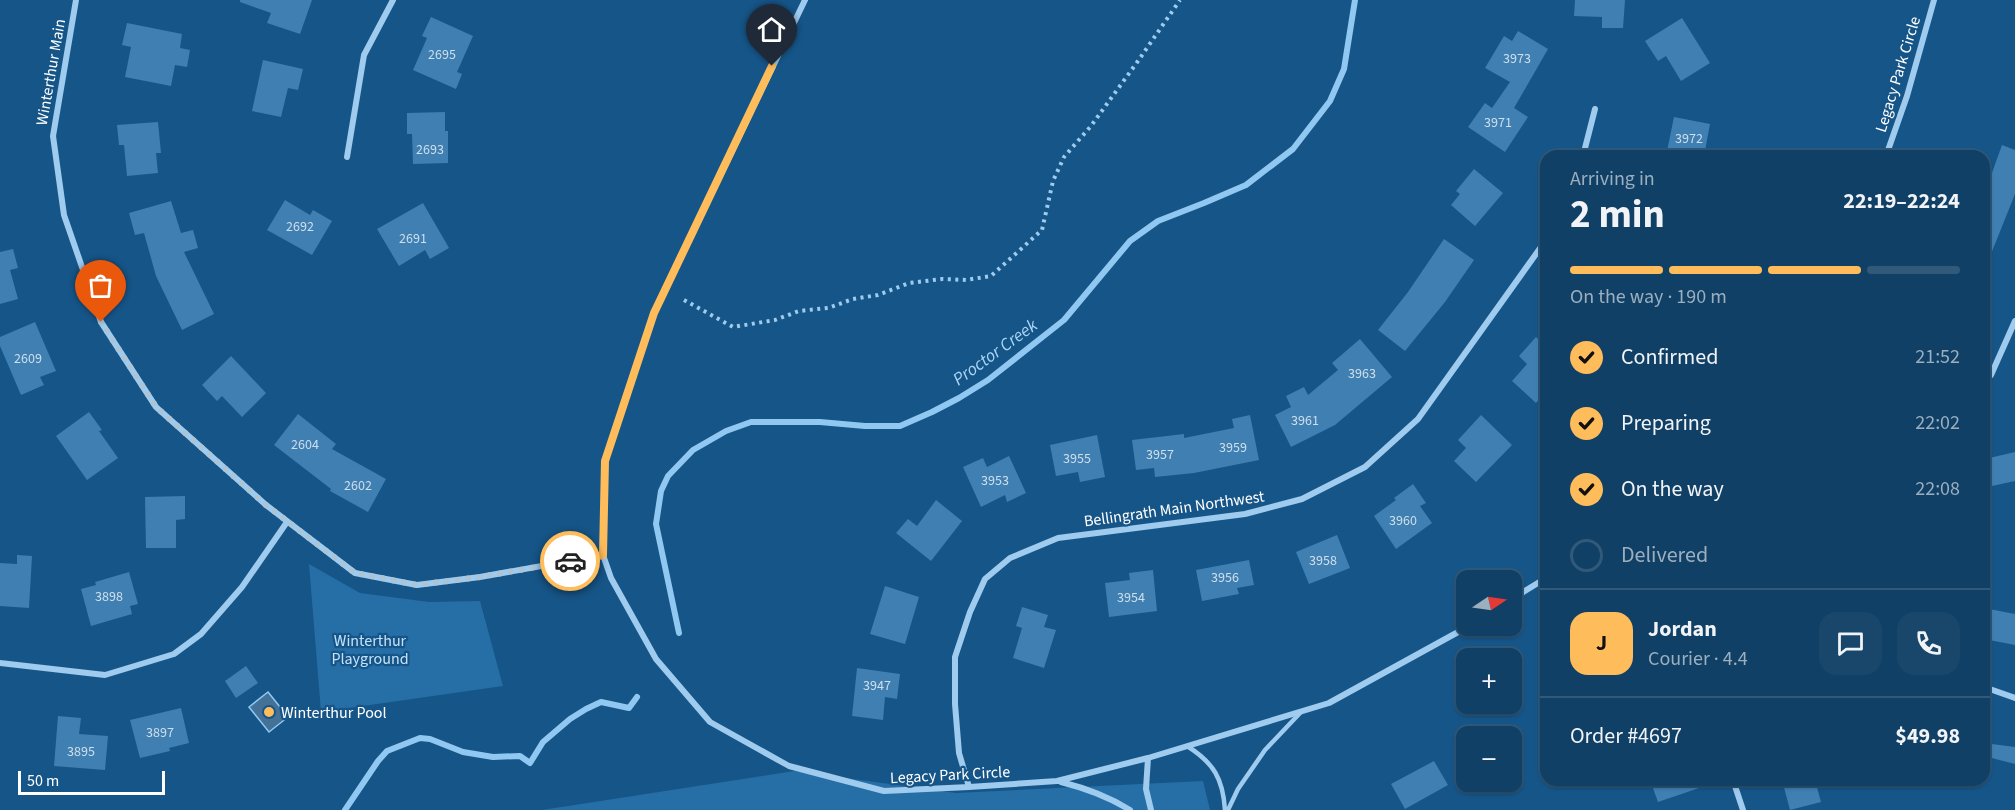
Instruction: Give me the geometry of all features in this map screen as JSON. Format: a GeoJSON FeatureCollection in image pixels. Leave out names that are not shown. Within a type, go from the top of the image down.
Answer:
{"type":"FeatureCollection","features":[{"type":"Feature","properties":{"kind":"street","name":"Winterthur Main"},"geometry":{"type":"LineString","coordinates":[[76,0],[52,136],[64,215],[101,322],[156,407],[287,522],[355,573],[417,585],[480,577],[603,555]]}},
{"type":"Feature","properties":{"kind":"street"},"geometry":{"type":"LineString","coordinates":[[347,157],[364,55],[393,0]]}},
{"type":"Feature","properties":{"kind":"street","name":"Legacy Park Circle"},"geometry":{"type":"LineString","coordinates":[[805,0],[654,313],[605,461],[603,555],[611,578],[656,659],[710,722],[789,766],[884,791],[969,788],[1057,781],[1148,758],[1329,703],[1456,633]]}},
{"type":"Feature","properties":{"kind":"street","name":"Legacy Park Circle"},"geometry":{"type":"LineString","coordinates":[[1888,150],[1907,96],[1934,0]]}},
{"type":"Feature","properties":{"kind":"street"},"geometry":{"type":"LineString","coordinates":[[1584,150],[1594,110]]}},
{"type":"Feature","properties":{"kind":"street","name":"Bellingrath Main Northwest"},"geometry":{"type":"LineString","coordinates":[[969,788],[959,753],[955,704],[956,657],[970,612],[985,579],[1010,558],[1058,538],[1245,514],[1302,499],[1365,467],[1418,419],[1540,248]]}},
{"type":"Feature","properties":{"kind":"street"},"geometry":{"type":"LineString","coordinates":[[1991,375],[2015,321]]}},
{"type":"Feature","properties":{"kind":"street"},"geometry":{"type":"LineString","coordinates":[[0,663],[105,675],[174,654],[201,634],[242,587],[287,522]]}},
{"type":"Feature","properties":{"kind":"street"},"geometry":{"type":"LineString","coordinates":[[1522,593],[1540,582]]}},
{"type":"Feature","properties":{"kind":"street"},"geometry":{"type":"LineString","coordinates":[[1990,689],[2015,698]]}},
{"type":"Feature","properties":{"kind":"street"},"geometry":{"type":"LineString","coordinates":[[1148,758],[1146,789],[1150,810]]}},
{"type":"Feature","properties":{"kind":"street"},"geometry":{"type":"LineString","coordinates":[[1057,781],[1078,786],[1131,810]]}},
{"type":"Feature","properties":{"kind":"street"},"geometry":{"type":"LineString","coordinates":[[1736,786],[1743,810]]}},
{"type":"Feature","properties":{"kind":"lane"},"geometry":{"type":"LineString","coordinates":[[1226,810],[1265,750],[1302,711]]}},
{"type":"Feature","properties":{"kind":"lane"},"geometry":{"type":"LineString","coordinates":[[1186,746],[1211,764],[1222,787],[1226,810]]}},
{"type":"Feature","properties":{"kind":"path"},"geometry":{"type":"LineString","coordinates":[[684,300],[733,327],[775,320],[800,311],[828,308],[853,299],[878,295],[909,283],[942,279],[966,280],[991,276],[1042,230],[1053,181],[1064,156],[1091,126],[1180,0]]}},
{"type":"Feature","properties":{"kind":"green space","name":"Winterthur Playground"},"geometry":{"type":"Polygon","coordinates":[[[309,564],[360,593],[429,602],[480,601],[503,686],[321,712],[309,564]]]}},
{"type":"Feature","properties":{"kind":"green space"},"geometry":{"type":"Polygon","coordinates":[[[794,771],[956,793],[1203,781],[1210,810],[542,810],[794,771]]]}},
{"type":"Feature","properties":{"kind":"shaded area","name":"Winterthur Pool"},"geometry":{"type":"Polygon","coordinates":[[[268,692],[288,717],[269,732],[249,707],[268,692]]]}},
{"type":"Feature","properties":{"kind":"building"},"geometry":{"type":"Polygon","coordinates":[[[240,0],[312,0],[300,34],[267,23],[271,13],[240,2],[240,0]]]}},
{"type":"Feature","properties":{"kind":"building"},"geometry":{"type":"Polygon","coordinates":[[[1575,0],[1625,0],[1623,28],[1602,28],[1602,17],[1574,16],[1575,0]]]}},
{"type":"Feature","properties":{"kind":"building"},"geometry":{"type":"Polygon","coordinates":[[[431,17],[473,36],[457,72],[462,74],[456,89],[413,70],[427,38],[422,36],[431,17]]]}},
{"type":"Feature","properties":{"kind":"building"},"geometry":{"type":"Polygon","coordinates":[[[1682,18],[1710,63],[1681,81],[1666,56],[1658,61],[1645,41],[1682,18]]]}},
{"type":"Feature","properties":{"kind":"building"},"geometry":{"type":"Polygon","coordinates":[[[127,23],[182,34],[180,48],[190,50],[187,67],[175,65],[171,86],[125,77],[131,47],[122,45],[127,23]]]}},
{"type":"Feature","properties":{"kind":"building"},"geometry":{"type":"Polygon","coordinates":[[[1518,31],[1548,49],[1514,108],[1528,117],[1505,152],[1468,127],[1485,103],[1492,108],[1510,82],[1485,68],[1504,36],[1512,41],[1518,31]]]}},
{"type":"Feature","properties":{"kind":"building"},"geometry":{"type":"Polygon","coordinates":[[[263,60],[303,69],[298,90],[288,88],[281,117],[252,111],[263,60]]]}},
{"type":"Feature","properties":{"kind":"building"},"geometry":{"type":"Polygon","coordinates":[[[445,112],[445,131],[448,131],[448,163],[413,164],[412,134],[407,134],[407,113],[445,112]]]}},
{"type":"Feature","properties":{"kind":"building"},"geometry":{"type":"Polygon","coordinates":[[[1674,117],[1710,124],[1705,150],[1667,150],[1674,117]]]}},
{"type":"Feature","properties":{"kind":"building"},"geometry":{"type":"Polygon","coordinates":[[[158,122],[161,153],[156,153],[158,173],[127,176],[124,145],[119,145],[117,125],[158,122]]]}},
{"type":"Feature","properties":{"kind":"building"},"geometry":{"type":"Polygon","coordinates":[[[2002,145],[2015,150],[2015,194],[1990,256],[1990,178],[2002,145]]]}},
{"type":"Feature","properties":{"kind":"building"},"geometry":{"type":"Polygon","coordinates":[[[1474,169],[1503,193],[1475,226],[1451,205],[1460,194],[1456,191],[1474,169]]]}},
{"type":"Feature","properties":{"kind":"building"},"geometry":{"type":"Polygon","coordinates":[[[285,200],[310,215],[313,210],[332,221],[312,255],[267,230],[285,200]]]}},
{"type":"Feature","properties":{"kind":"building"},"geometry":{"type":"Polygon","coordinates":[[[171,201],[181,233],[193,230],[198,248],[184,252],[214,314],[182,330],[156,276],[144,233],[135,235],[129,213],[171,201]]]}},
{"type":"Feature","properties":{"kind":"building"},"geometry":{"type":"Polygon","coordinates":[[[423,203],[449,248],[430,259],[425,250],[399,266],[377,229],[423,203]]]}},
{"type":"Feature","properties":{"kind":"building"},"geometry":{"type":"Polygon","coordinates":[[[1444,239],[1474,260],[1445,302],[1405,351],[1378,330],[1408,292],[1444,239]]]}},
{"type":"Feature","properties":{"kind":"building"},"geometry":{"type":"Polygon","coordinates":[[[13,249],[18,268],[10,270],[18,299],[0,304],[0,252],[13,249]]]}},
{"type":"Feature","properties":{"kind":"building"},"geometry":{"type":"Polygon","coordinates":[[[35,322],[56,371],[40,377],[44,385],[21,395],[0,346],[0,337],[35,322]]]}},
{"type":"Feature","properties":{"kind":"building"},"geometry":{"type":"Polygon","coordinates":[[[1536,337],[1540,341],[1540,398],[1536,403],[1512,381],[1527,364],[1519,356],[1536,337]]]}},
{"type":"Feature","properties":{"kind":"building"},"geometry":{"type":"Polygon","coordinates":[[[1360,339],[1392,377],[1335,425],[1291,447],[1275,415],[1291,407],[1286,396],[1304,387],[1308,395],[1338,370],[1332,363],[1360,339]]]}},
{"type":"Feature","properties":{"kind":"building"},"geometry":{"type":"Polygon","coordinates":[[[231,356],[266,393],[242,417],[222,396],[217,401],[202,385],[231,356]]]}},
{"type":"Feature","properties":{"kind":"building"},"geometry":{"type":"Polygon","coordinates":[[[89,412],[118,458],[87,480],[56,436],[89,412]]]}},
{"type":"Feature","properties":{"kind":"building"},"geometry":{"type":"Polygon","coordinates":[[[298,414],[336,444],[332,449],[386,479],[368,512],[330,491],[331,489],[274,445],[298,414]]]}},
{"type":"Feature","properties":{"kind":"building"},"geometry":{"type":"Polygon","coordinates":[[[1250,415],[1259,460],[1194,473],[1155,477],[1154,468],[1136,470],[1132,440],[1184,434],[1184,438],[1234,428],[1232,419],[1250,415]]]}},
{"type":"Feature","properties":{"kind":"building"},"geometry":{"type":"Polygon","coordinates":[[[1481,415],[1512,445],[1476,482],[1454,461],[1466,448],[1458,440],[1481,415]]]}},
{"type":"Feature","properties":{"kind":"building"},"geometry":{"type":"Polygon","coordinates":[[[1097,435],[1105,477],[1080,482],[1078,472],[1056,476],[1050,445],[1097,435]]]}},
{"type":"Feature","properties":{"kind":"building"},"geometry":{"type":"Polygon","coordinates":[[[2015,452],[2015,481],[1992,486],[1990,458],[2015,452]]]}},
{"type":"Feature","properties":{"kind":"building"},"geometry":{"type":"Polygon","coordinates":[[[1009,456],[1026,493],[1007,502],[1005,495],[981,507],[963,467],[983,458],[987,467],[1009,456]]]}},
{"type":"Feature","properties":{"kind":"building"},"geometry":{"type":"Polygon","coordinates":[[[1413,484],[1426,503],[1420,506],[1432,523],[1396,549],[1374,516],[1413,484]]]}},
{"type":"Feature","properties":{"kind":"building"},"geometry":{"type":"Polygon","coordinates":[[[185,496],[185,519],[176,520],[176,548],[146,548],[145,497],[185,496]]]}},
{"type":"Feature","properties":{"kind":"building"},"geometry":{"type":"Polygon","coordinates":[[[936,500],[962,521],[931,561],[896,533],[908,519],[917,526],[936,500]]]}},
{"type":"Feature","properties":{"kind":"building"},"geometry":{"type":"Polygon","coordinates":[[[1337,535],[1350,568],[1309,584],[1296,552],[1337,535]]]}},
{"type":"Feature","properties":{"kind":"building"},"geometry":{"type":"Polygon","coordinates":[[[17,555],[32,556],[29,608],[0,606],[0,563],[17,564],[17,555]]]}},
{"type":"Feature","properties":{"kind":"building"},"geometry":{"type":"Polygon","coordinates":[[[1249,560],[1254,585],[1237,588],[1239,594],[1202,601],[1196,570],[1249,560]]]}},
{"type":"Feature","properties":{"kind":"building"},"geometry":{"type":"Polygon","coordinates":[[[1153,570],[1157,611],[1109,617],[1105,583],[1130,580],[1129,573],[1153,570]]]}},
{"type":"Feature","properties":{"kind":"building"},"geometry":{"type":"Polygon","coordinates":[[[129,572],[138,604],[130,606],[132,614],[91,626],[81,589],[96,585],[95,582],[129,572]]]}},
{"type":"Feature","properties":{"kind":"building"},"geometry":{"type":"Polygon","coordinates":[[[885,586],[919,597],[905,644],[870,634],[885,586]]]}},
{"type":"Feature","properties":{"kind":"building"},"geometry":{"type":"Polygon","coordinates":[[[1022,607],[1048,615],[1044,627],[1056,630],[1044,668],[1013,658],[1022,628],[1016,626],[1022,607]]]}},
{"type":"Feature","properties":{"kind":"building"},"geometry":{"type":"Polygon","coordinates":[[[1990,609],[2015,614],[2015,645],[1990,640],[1990,609]]]}},
{"type":"Feature","properties":{"kind":"building"},"geometry":{"type":"Polygon","coordinates":[[[246,666],[258,683],[236,698],[225,681],[246,666]]]}},
{"type":"Feature","properties":{"kind":"building"},"geometry":{"type":"Polygon","coordinates":[[[857,668],[900,674],[897,699],[885,697],[883,720],[852,716],[857,668]]]}},
{"type":"Feature","properties":{"kind":"building"},"geometry":{"type":"Polygon","coordinates":[[[181,708],[189,743],[169,748],[170,751],[140,758],[130,720],[181,708]]]}},
{"type":"Feature","properties":{"kind":"building"},"geometry":{"type":"Polygon","coordinates":[[[58,716],[81,718],[79,734],[108,736],[105,770],[54,766],[58,716]]]}},
{"type":"Feature","properties":{"kind":"building"},"geometry":{"type":"Polygon","coordinates":[[[1990,744],[2015,747],[2015,764],[1990,758],[1990,744]]]}},
{"type":"Feature","properties":{"kind":"building"},"geometry":{"type":"Polygon","coordinates":[[[1434,761],[1448,785],[1405,809],[1391,784],[1434,761]]]}},
{"type":"Feature","properties":{"kind":"building"},"geometry":{"type":"Polygon","coordinates":[[[1652,786],[1705,786],[1658,802],[1652,786]]]}},
{"type":"Feature","properties":{"kind":"building"},"geometry":{"type":"Polygon","coordinates":[[[1784,786],[1817,786],[1821,802],[1790,810],[1784,786]]]}},
{"type":"Feature","properties":{"kind":"waterway","name":"Proctor Creek"},"geometry":{"type":"LineString","coordinates":[[679,633],[656,524],[661,491],[668,476],[693,450],[726,431],[751,422],[820,422],[900,426],[959,398],[988,380],[1064,320],[1130,241],[1158,221],[1246,185],[1293,149],[1330,101],[1344,69],[1355,0]]}},
{"type":"Feature","properties":{"kind":"waterway","name":"Proctor Creek"},"geometry":{"type":"LineString","coordinates":[[345,810],[387,751],[420,738],[430,739],[463,752],[493,757],[520,756],[530,763],[543,742],[570,719],[586,709],[601,702],[629,708],[637,697]]}},
{"type":"Feature","properties":{"kind":"way so far"},"geometry":{"type":"LineString","coordinates":[[101,322],[156,407],[266,505],[355,573],[417,585],[480,577],[570,561]]}},
{"type":"Feature","properties":{"kind":"place","name":"Winterthur Pool"},"geometry":{"type":"Point","coordinates":[269,712]}},
{"type":"Feature","properties":{"kind":"route"},"geometry":{"type":"LineString","coordinates":[[570,561],[603,555],[605,461],[654,313],[772,66]]}}]}
